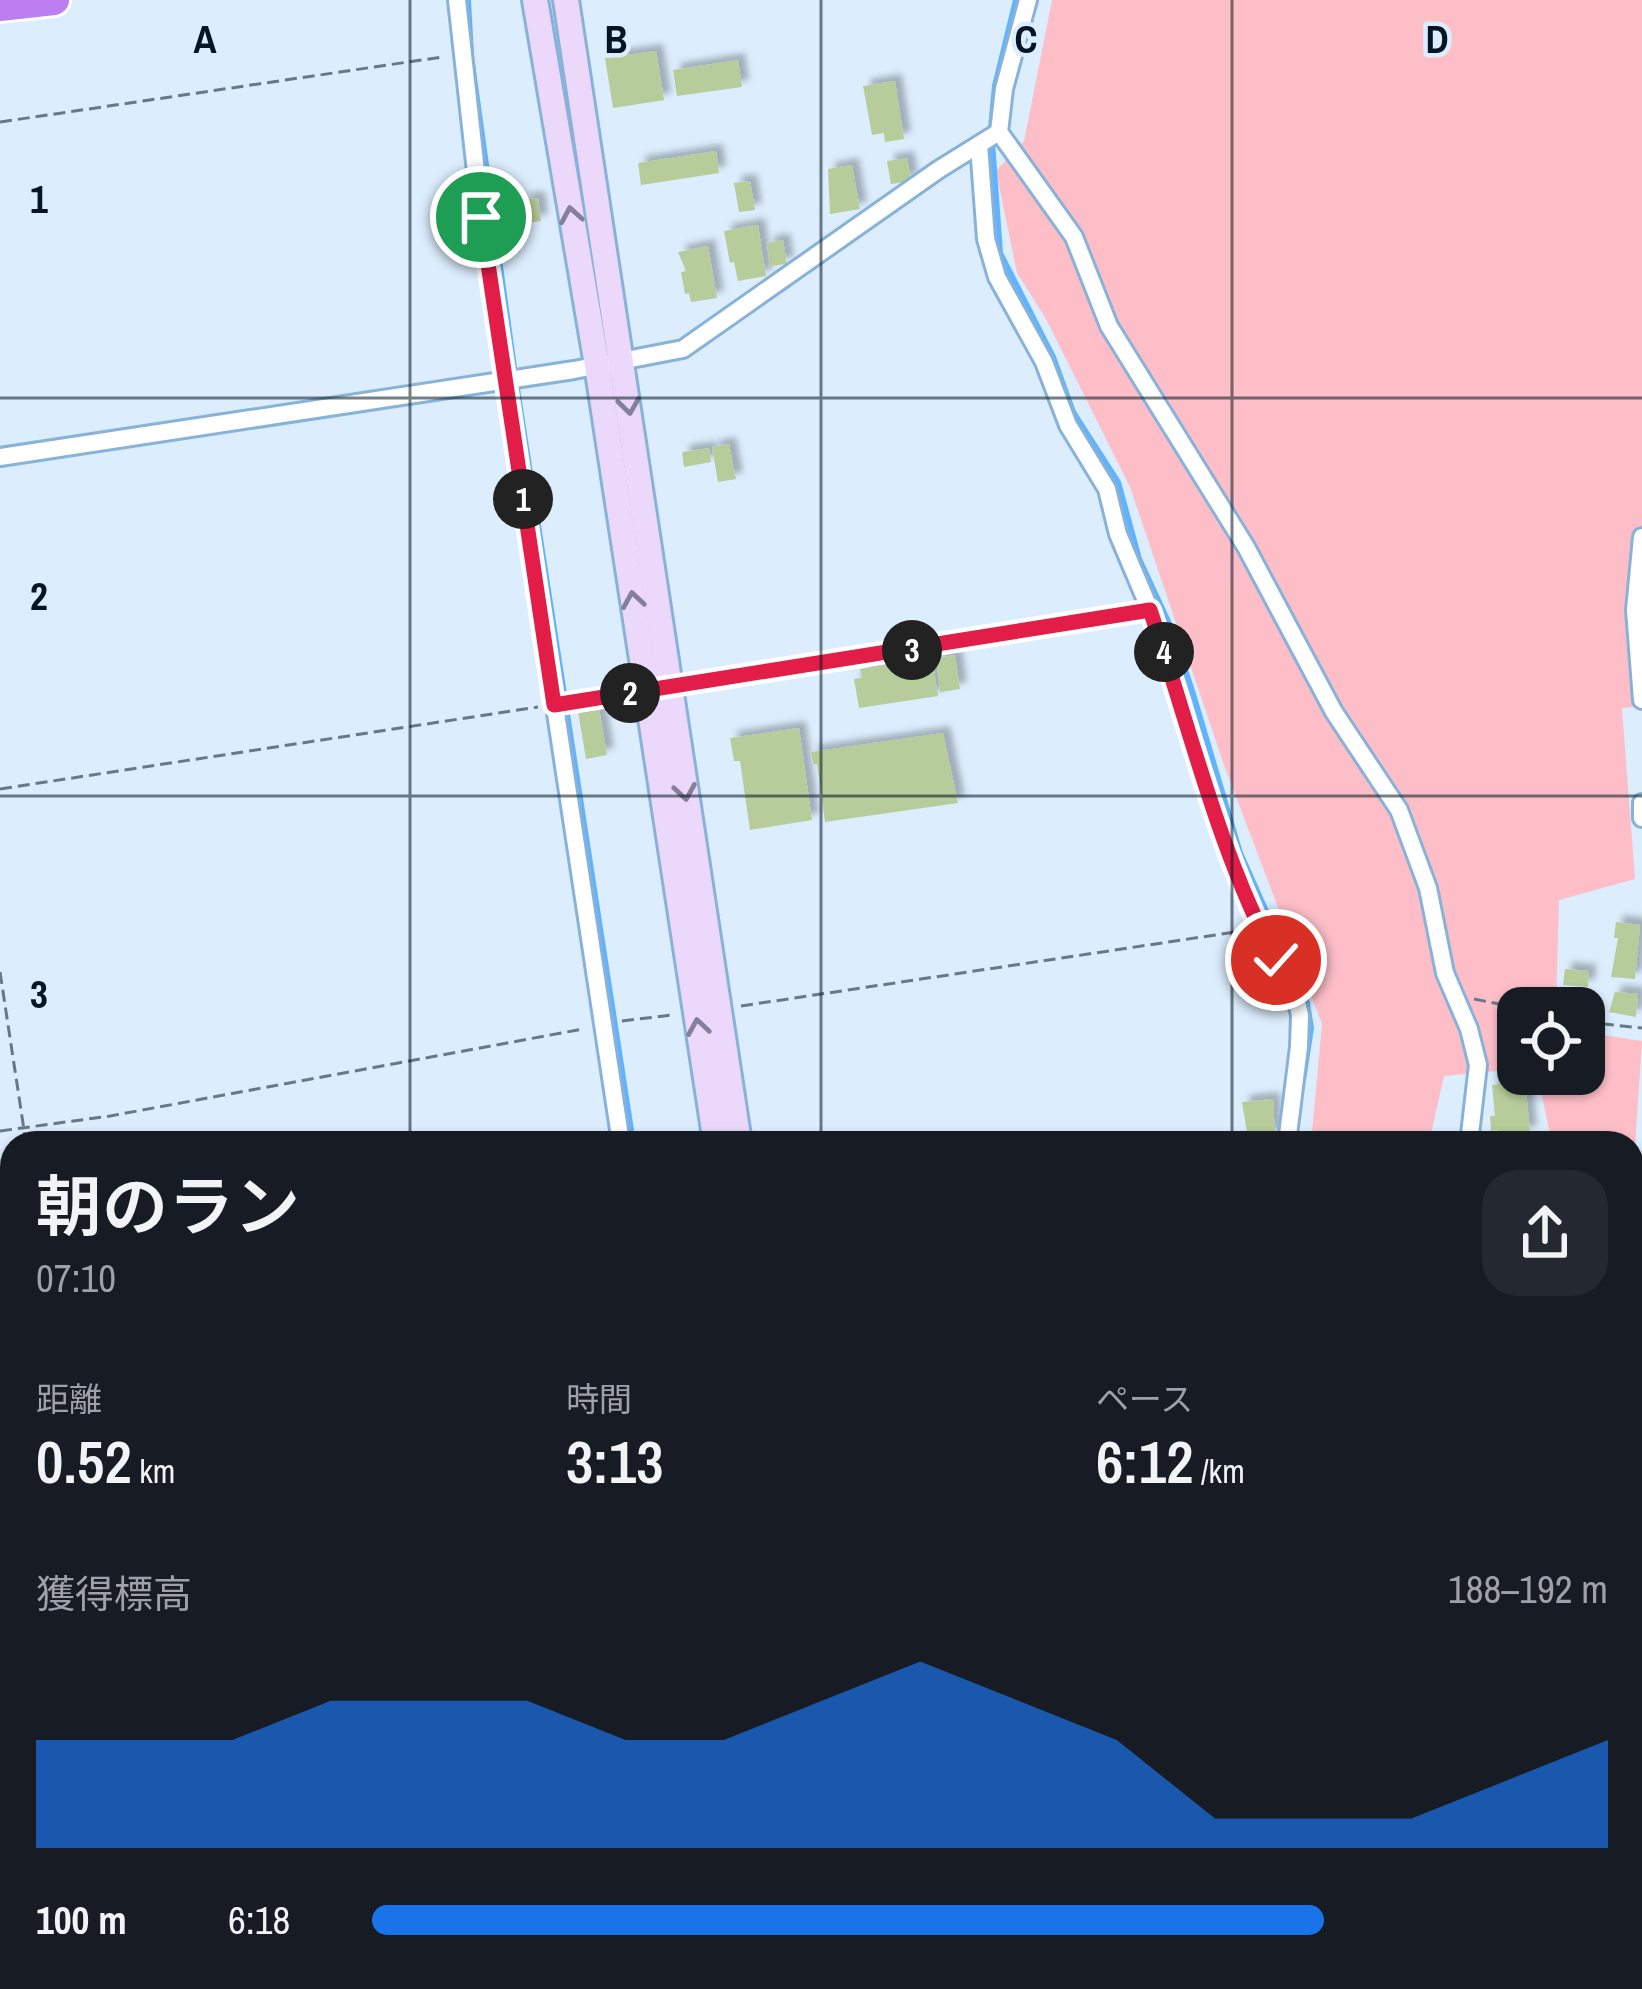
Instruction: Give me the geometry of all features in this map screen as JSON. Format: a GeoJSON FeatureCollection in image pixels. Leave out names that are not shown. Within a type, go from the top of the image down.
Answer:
{"type":"FeatureCollection","features":[{"type":"Feature","properties":{"kind":"highway"},"geometry":{"type":"LineString","coordinates":[[0,6],[54,0]]}},
{"type":"Feature","properties":{"kind":"street"},"geometry":{"type":"LineString","coordinates":[[457,0],[505,379],[619,1131]]}},
{"type":"Feature","properties":{"kind":"street"},"geometry":{"type":"LineString","coordinates":[[535,0],[610,363],[669,687],[737,1131]]}},
{"type":"Feature","properties":{"kind":"street"},"geometry":{"type":"LineString","coordinates":[[566,0],[714,1131]]}},
{"type":"Feature","properties":{"kind":"street"},"geometry":{"type":"LineString","coordinates":[[1028,0],[1004,89],[1000,132],[1074,237],[1109,326],[1246,547],[1334,712],[1399,810],[1428,888],[1445,973],[1469,1029],[1478,1065],[1470,1131]]}},
{"type":"Feature","properties":{"kind":"street"},"geometry":{"type":"LineString","coordinates":[[0,457],[683,349],[938,170],[1000,132]]}},
{"type":"Feature","properties":{"kind":"street"},"geometry":{"type":"LineString","coordinates":[[979,146],[986,238],[997,277],[1045,362],[1068,425],[1107,489],[1129,568],[1150,610],[1199,770],[1259,928],[1294,989],[1300,1015],[1288,1131]]}},
{"type":"Feature","properties":{"kind":"street"},"geometry":{"type":"LineString","coordinates":[[1642,537],[1635,610],[1642,700]]}},
{"type":"Feature","properties":{"kind":"street"},"geometry":{"type":"LineString","coordinates":[[1642,803],[1642,818]]}},
{"type":"Feature","properties":{"kind":"path"},"geometry":{"type":"LineString","coordinates":[[0,122],[462,54]]}},
{"type":"Feature","properties":{"kind":"path"},"geometry":{"type":"LineString","coordinates":[[0,789],[1150,610]]}},
{"type":"Feature","properties":{"kind":"path"},"geometry":{"type":"LineString","coordinates":[[719,1008],[1259,928]]}},
{"type":"Feature","properties":{"kind":"path"},"geometry":{"type":"LineString","coordinates":[[0,972],[24,1131]]}},
{"type":"Feature","properties":{"kind":"path"},"geometry":{"type":"LineString","coordinates":[[1456,998],[1497,1005]]}},
{"type":"Feature","properties":{"kind":"path"},"geometry":{"type":"LineString","coordinates":[[0,1131],[110,1116],[672,1015]]}},
{"type":"Feature","properties":{"kind":"path"},"geometry":{"type":"LineString","coordinates":[[1605,1024],[1642,1028]]}},
{"type":"Feature","properties":{"kind":"shaded area"},"geometry":{"type":"Polygon","coordinates":[[[1052,0],[1642,0],[1642,706],[1622,708],[1635,879],[1559,900],[1557,987],[1497,987],[1497,1071],[1444,1076],[1432,1131],[1312,1131],[1322,1024],[1224,765],[1130,487],[1046,319],[1017,273],[996,171],[1024,141],[1052,0]]]}},
{"type":"Feature","properties":{"kind":"shaded area"},"geometry":{"type":"Polygon","coordinates":[[[1605,1035],[1642,1041],[1636,1131],[1549,1131],[1542,1095],[1605,1095],[1605,1035]]]}},
{"type":"Feature","properties":{"kind":"building"},"geometry":{"type":"Polygon","coordinates":[[[656,51],[664,100],[613,108],[605,58],[656,51]]]}},
{"type":"Feature","properties":{"kind":"building"},"geometry":{"type":"Polygon","coordinates":[[[738,60],[742,87],[677,96],[673,70],[738,60]]]}},
{"type":"Feature","properties":{"kind":"building"},"geometry":{"type":"Polygon","coordinates":[[[895,81],[904,139],[885,142],[884,133],[872,135],[863,86],[895,81]]]}},
{"type":"Feature","properties":{"kind":"building"},"geometry":{"type":"Polygon","coordinates":[[[716,151],[719,173],[641,185],[638,163],[716,151]]]}},
{"type":"Feature","properties":{"kind":"building"},"geometry":{"type":"Polygon","coordinates":[[[907,158],[911,181],[891,184],[887,161],[907,158]]]}},
{"type":"Feature","properties":{"kind":"building"},"geometry":{"type":"Polygon","coordinates":[[[852,165],[860,209],[830,214],[828,169],[852,165]]]}},
{"type":"Feature","properties":{"kind":"building"},"geometry":{"type":"Polygon","coordinates":[[[750,181],[755,210],[739,212],[734,183],[750,181]]]}},
{"type":"Feature","properties":{"kind":"building"},"geometry":{"type":"Polygon","coordinates":[[[538,198],[541,221],[520,224],[523,200],[538,198]]]}},
{"type":"Feature","properties":{"kind":"building"},"geometry":{"type":"Polygon","coordinates":[[[758,225],[766,276],[738,281],[724,231],[758,225]]]}},
{"type":"Feature","properties":{"kind":"building"},"geometry":{"type":"Polygon","coordinates":[[[783,240],[787,264],[770,266],[767,243],[783,240]]]}},
{"type":"Feature","properties":{"kind":"building"},"geometry":{"type":"Polygon","coordinates":[[[708,246],[717,298],[691,302],[689,293],[685,294],[681,272],[686,271],[678,252],[708,246]]]}},
{"type":"Feature","properties":{"kind":"building"},"geometry":{"type":"Polygon","coordinates":[[[729,444],[736,479],[718,482],[712,447],[729,444]]]}},
{"type":"Feature","properties":{"kind":"building"},"geometry":{"type":"Polygon","coordinates":[[[709,448],[711,462],[684,467],[682,452],[709,448]]]}},
{"type":"Feature","properties":{"kind":"building"},"geometry":{"type":"Polygon","coordinates":[[[955,655],[960,689],[940,692],[936,658],[955,655]]]}},
{"type":"Feature","properties":{"kind":"building"},"geometry":{"type":"Polygon","coordinates":[[[932,658],[938,696],[859,708],[854,679],[862,678],[860,669],[932,658]]]}},
{"type":"Feature","properties":{"kind":"building"},"geometry":{"type":"Polygon","coordinates":[[[599,708],[607,755],[586,759],[578,711],[599,708]]]}},
{"type":"Feature","properties":{"kind":"building"},"geometry":{"type":"Polygon","coordinates":[[[799,728],[812,820],[750,830],[740,761],[734,761],[730,738],[799,728]]]}},
{"type":"Feature","properties":{"kind":"building"},"geometry":{"type":"Polygon","coordinates":[[[943,733],[958,803],[825,822],[811,752],[943,733]]]}},
{"type":"Feature","properties":{"kind":"building"},"geometry":{"type":"Polygon","coordinates":[[[1616,922],[1640,925],[1635,979],[1611,977],[1616,922]]]}},
{"type":"Feature","properties":{"kind":"building"},"geometry":{"type":"Polygon","coordinates":[[[1565,969],[1589,971],[1588,987],[1563,985],[1565,969]]]}},
{"type":"Feature","properties":{"kind":"building"},"geometry":{"type":"Polygon","coordinates":[[[1615,992],[1638,994],[1636,1017],[1609,1012],[1615,992]]]}},
{"type":"Feature","properties":{"kind":"building"},"geometry":{"type":"Polygon","coordinates":[[[1497,1084],[1497,1095],[1526,1095],[1530,1131],[1491,1131],[1490,1116],[1495,1116],[1492,1085],[1497,1084]]]}},
{"type":"Feature","properties":{"kind":"building"},"geometry":{"type":"Polygon","coordinates":[[[1273,1099],[1275,1131],[1247,1131],[1242,1102],[1273,1099]]]}},
{"type":"Feature","properties":{"kind":"waterway"},"geometry":{"type":"LineString","coordinates":[[468,0],[471,56],[516,382],[631,1131]]}},
{"type":"Feature","properties":{"kind":"waterway"},"geometry":{"type":"LineString","coordinates":[[1016,0],[995,86],[991,128],[1000,253],[1053,357],[1073,412],[1118,482],[1139,559],[1171,628],[1193,694],[1240,853],[1307,1003],[1311,1028],[1303,1080]]}},
{"type":"Feature","properties":{"kind":"route"},"geometry":{"type":"LineString","coordinates":[[481,217],[554,705],[1150,610],[1199,770],[1259,928],[1276,960]]}}]}
